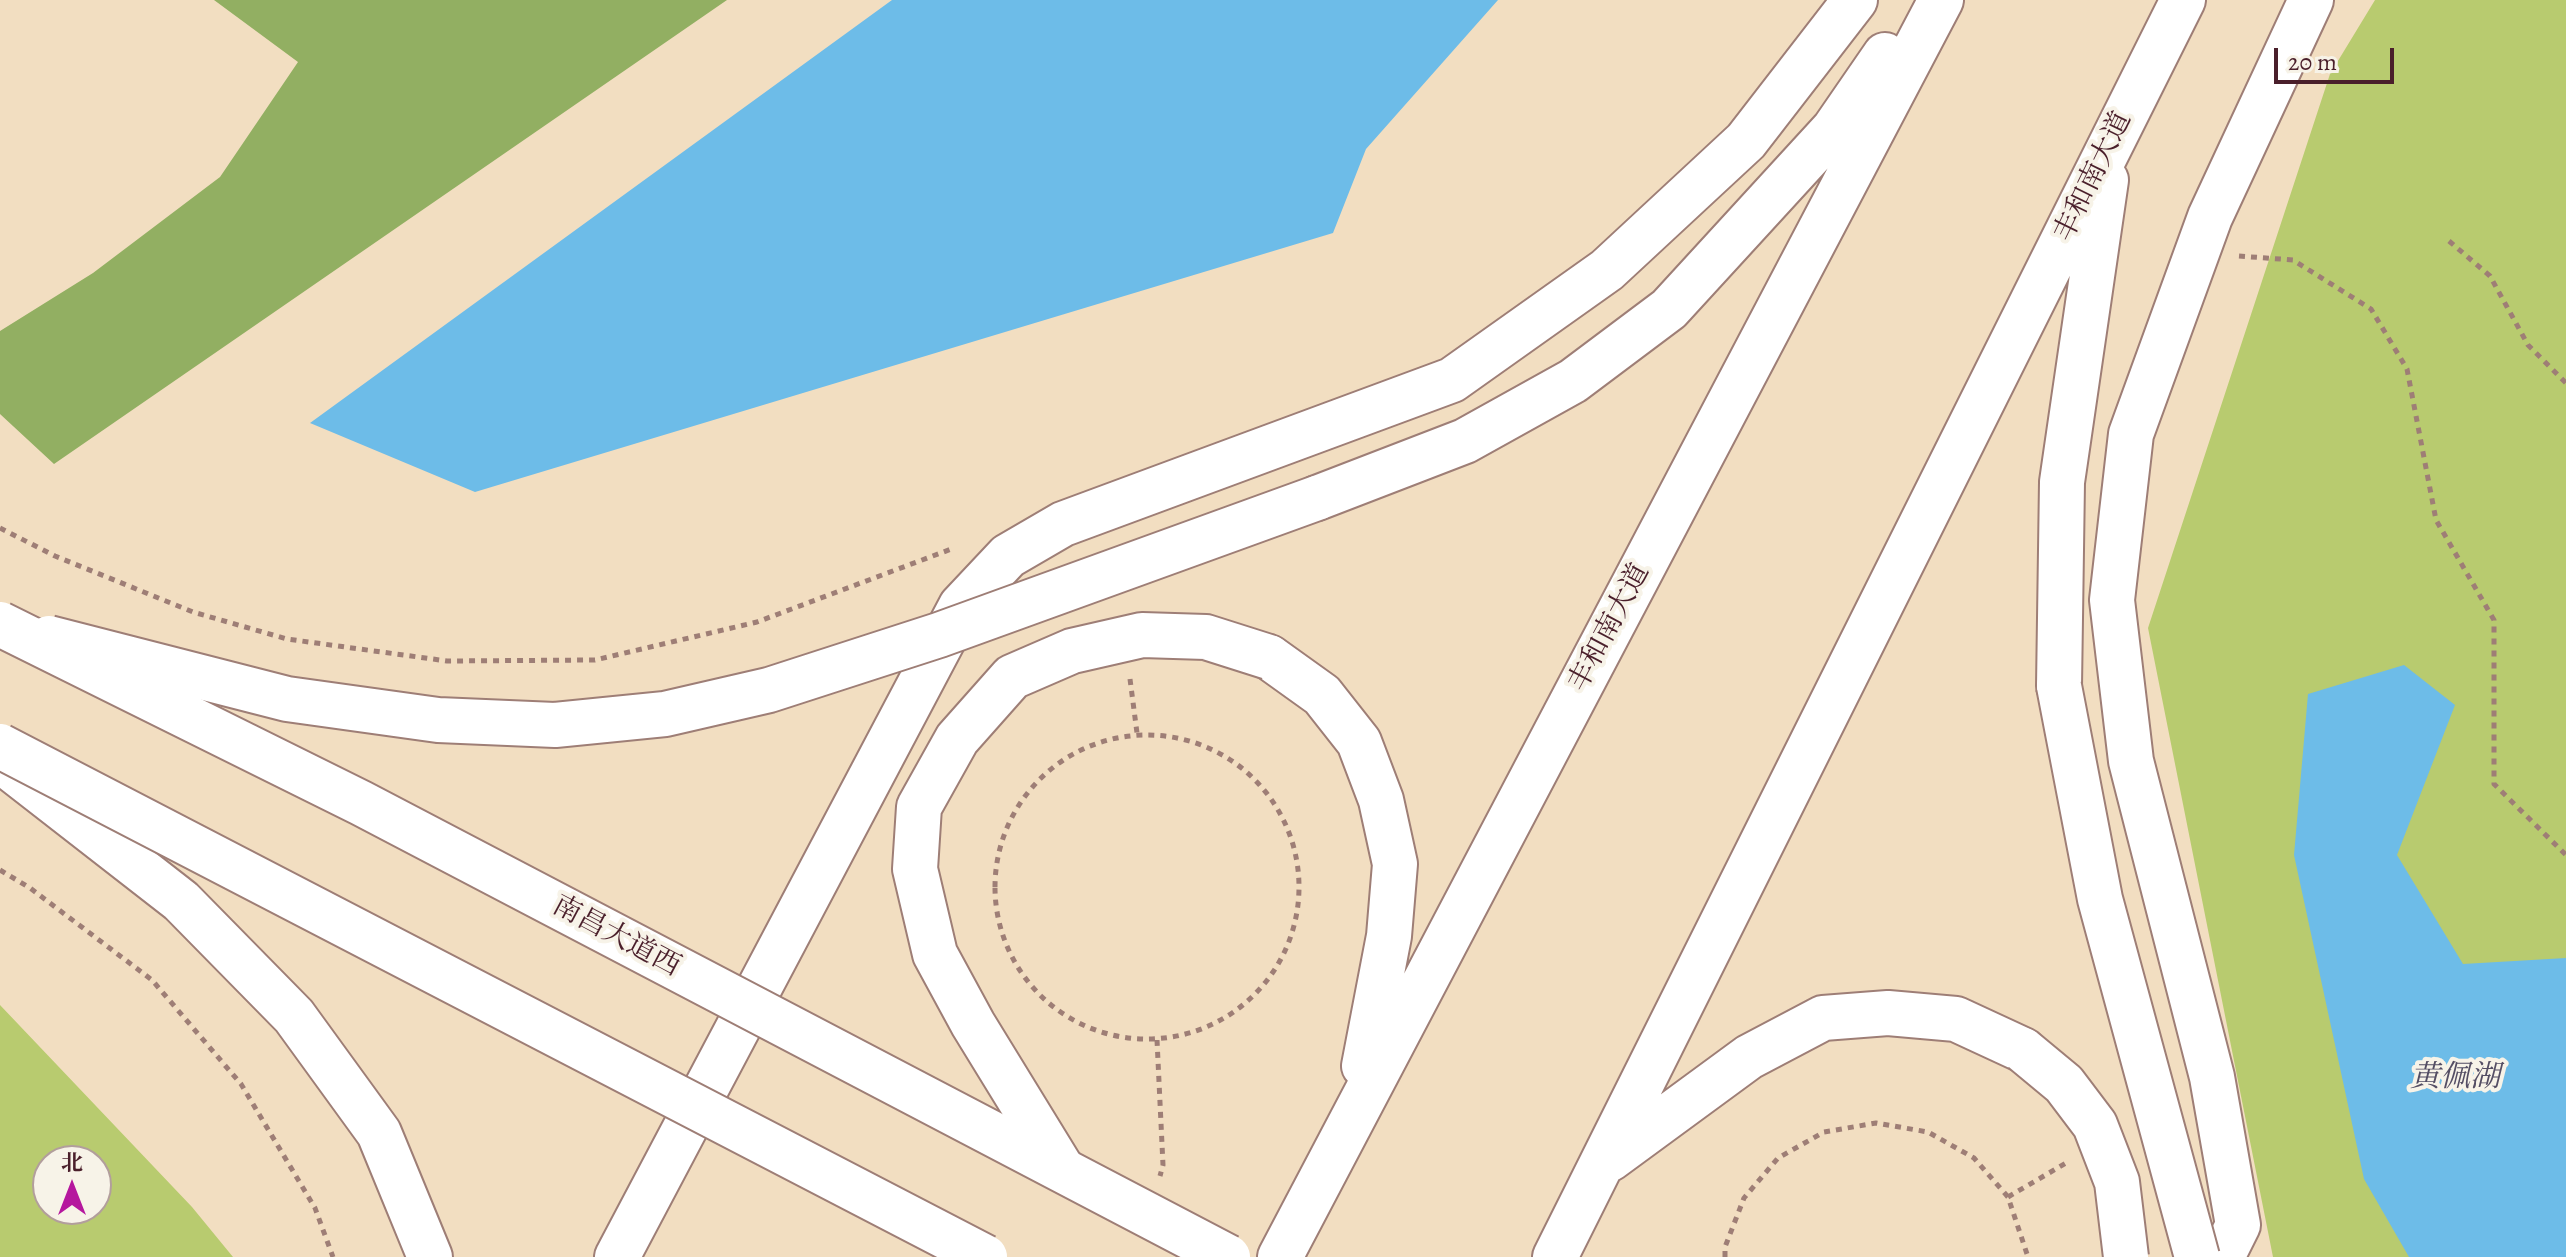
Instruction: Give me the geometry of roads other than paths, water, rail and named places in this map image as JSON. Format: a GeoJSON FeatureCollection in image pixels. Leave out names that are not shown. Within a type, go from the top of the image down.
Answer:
{"type":"FeatureCollection","features":[{"type":"Feature","properties":{"kind":"main road"},"geometry":{"type":"LineString","coordinates":[[617,1257],[961,606],[1008,556],[1063,524],[1452,380],[1607,270],[1746,141],[1855,0]]}},
{"type":"Feature","properties":{"kind":"main road"},"geometry":{"type":"LineString","coordinates":[[2,625],[287,699],[438,720],[555,725],[665,714],[769,690],[939,635],[1465,441],[1573,381],[1669,309],[1834,129],[1922,0]]}},
{"type":"Feature","properties":{"kind":"main road","name":"丰和南大道"},"geometry":{"type":"LineString","coordinates":[[1280,1257],[1941,0]]}},
{"type":"Feature","properties":{"kind":"main road","name":"丰和南大道"},"geometry":{"type":"LineString","coordinates":[[1555,1257],[1605,1163],[2183,0]]}},
{"type":"Feature","properties":{"kind":"main road"},"geometry":{"type":"LineString","coordinates":[[2222,1257],[2238,1225],[2212,1077],[2131,761],[2112,600],[2131,434],[2210,217],[2311,0]]}},
{"type":"Feature","properties":{"kind":"main road"},"geometry":{"type":"LineString","coordinates":[[2112,141],[2062,482],[2059,686],[2100,899],[2197,1257]]}},
{"type":"Feature","properties":{"kind":"main road","name":"南昌大道西"},"geometry":{"type":"LineString","coordinates":[[2,625],[361,803],[1228,1257]]}},
{"type":"Feature","properties":{"kind":"main road"},"geometry":{"type":"LineString","coordinates":[[1062,1169],[973,1024],[935,954],[915,869],[919,807],[957,739],[1012,677],[1072,651],[1142,635],[1206,637],[1269,657],[1322,695],[1359,742],[1381,800],[1395,864],[1389,936],[1355,1113]]}},
{"type":"Feature","properties":{"kind":"main road"},"geometry":{"type":"LineString","coordinates":[[0,746],[985,1257]]}},
{"type":"Feature","properties":{"kind":"main road"},"geometry":{"type":"LineString","coordinates":[[0,760],[181,901],[294,1016],[379,1133],[430,1257]]}},
{"type":"Feature","properties":{"kind":"main road"},"geometry":{"type":"LineString","coordinates":[[1605,1163],[1749,1057],[1823,1018],[1888,1013],[1956,1019],[2023,1050],[2064,1084],[2095,1125],[2117,1182],[2126,1257]]}},
{"type":"Feature","properties":{"kind":"water"},"geometry":{"type":"Polygon","coordinates":[[[892,0],[1498,0],[1366,149],[1333,233],[475,492],[310,423],[892,0]]]}},
{"type":"Feature","properties":{"kind":"water","name":"黄佩湖"},"geometry":{"type":"Polygon","coordinates":[[[2404,665],[2455,705],[2397,855],[2463,964],[2566,958],[2566,1257],[2409,1257],[2364,1179],[2294,855],[2308,694],[2404,665]]]}}]}
